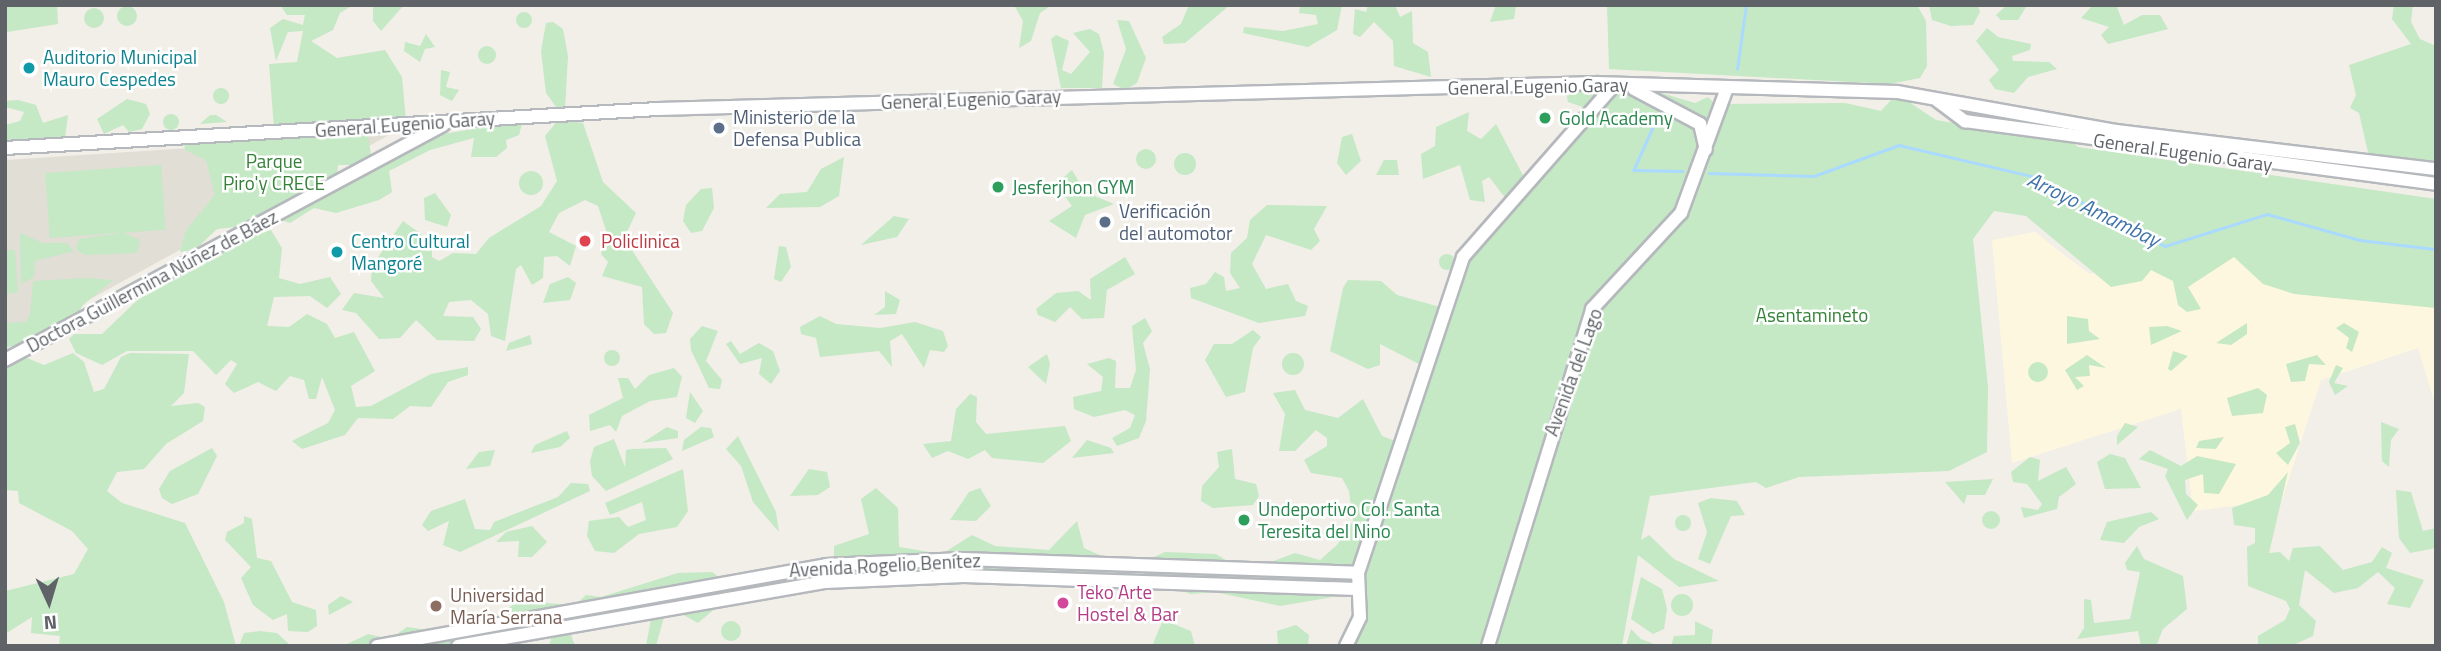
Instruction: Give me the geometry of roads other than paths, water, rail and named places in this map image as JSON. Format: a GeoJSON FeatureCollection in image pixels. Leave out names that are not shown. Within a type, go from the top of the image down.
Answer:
{"type":"FeatureCollection","features":[{"type":"Feature","properties":{"kind":"street","name":"General Eugenio Garay"},"geometry":{"type":"LineString","coordinates":[[5,148],[835,103],[1618,84],[1897,92],[2135,133],[2436,169]]}},
{"type":"Feature","properties":{"kind":"street"},"geometry":{"type":"LineString","coordinates":[[1346,646],[1360,617],[1358,573],[1462,257],[1618,84],[1694,120],[1706,153]]}},
{"type":"Feature","properties":{"kind":"street","name":"Avenida del Lago"},"geometry":{"type":"LineString","coordinates":[[1488,646],[1592,309],[1681,213],[1706,153],[1727,88]]}},
{"type":"Feature","properties":{"kind":"street","name":"General Eugenio Garay"},"geometry":{"type":"LineString","coordinates":[[1937,101],[1965,121],[2436,184]]}},
{"type":"Feature","properties":{"kind":"street","name":"Doctora Guillermina Núñez de Báez"},"geometry":{"type":"LineString","coordinates":[[5,360],[448,122]]}},
{"type":"Feature","properties":{"kind":"street","name":"Avenida Rogelio Benítez"},"geometry":{"type":"LineString","coordinates":[[377,646],[826,565],[963,559],[1358,573]]}},
{"type":"Feature","properties":{"kind":"street","name":"Avenida Rogelio Benítez"},"geometry":{"type":"LineString","coordinates":[[458,646],[825,582],[964,576],[1358,589]]}},
{"type":"Feature","properties":{"kind":"waterway"},"geometry":{"type":"LineString","coordinates":[[1737,69],[1746,5]]}},
{"type":"Feature","properties":{"kind":"waterway","name":"Arroyo Amambay"},"geometry":{"type":"LineString","coordinates":[[1656,121],[1634,170],[1682,171]]}},
{"type":"Feature","properties":{"kind":"waterway","name":"Arroyo Amambay"},"geometry":{"type":"LineString","coordinates":[[1709,173],[1814,176],[1899,145],[2031,176],[2165,246],[2267,214],[2360,240],[2436,249]]}},
{"type":"Feature","properties":{"kind":"place","name":"Auditorio Municipal Mauro Cespedes"},"geometry":{"type":"Point","coordinates":[29,68]}},
{"type":"Feature","properties":{"kind":"place","name":"Gold Academy"},"geometry":{"type":"Point","coordinates":[1545,118]}},
{"type":"Feature","properties":{"kind":"place","name":"Ministerio de la Defensa Publica"},"geometry":{"type":"Point","coordinates":[719,128]}},
{"type":"Feature","properties":{"kind":"place","name":"Jesferjhon GYM"},"geometry":{"type":"Point","coordinates":[998,187]}},
{"type":"Feature","properties":{"kind":"place","name":"Verificación del automotor"},"geometry":{"type":"Point","coordinates":[1105,222]}},
{"type":"Feature","properties":{"kind":"place","name":"Policlinica"},"geometry":{"type":"Point","coordinates":[585,241]}},
{"type":"Feature","properties":{"kind":"place","name":"Centro Cultural Mangoré"},"geometry":{"type":"Point","coordinates":[337,252]}},
{"type":"Feature","properties":{"kind":"place","name":"Undeportivo Col. Santa Teresita del Nino"},"geometry":{"type":"Point","coordinates":[1244,520]}},
{"type":"Feature","properties":{"kind":"place","name":"Teko Arte Hostel & Bar"},"geometry":{"type":"Point","coordinates":[1063,603]}},
{"type":"Feature","properties":{"kind":"place","name":"Universidad María Serrana"},"geometry":{"type":"Point","coordinates":[436,606]}},
{"type":"Feature","properties":{"kind":"park label","name":"Parque Piro'y CRECE"},"geometry":{"type":"Point","coordinates":[274,172]}},
{"type":"Feature","properties":{"kind":"park label","name":"Asentamineto"},"geometry":{"type":"Point","coordinates":[1812,315]}}]}
